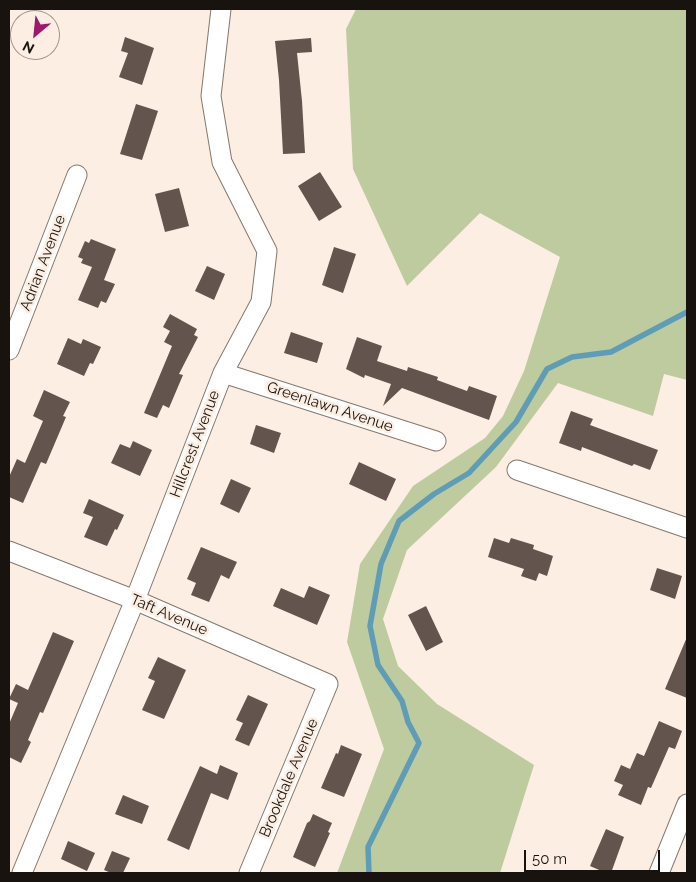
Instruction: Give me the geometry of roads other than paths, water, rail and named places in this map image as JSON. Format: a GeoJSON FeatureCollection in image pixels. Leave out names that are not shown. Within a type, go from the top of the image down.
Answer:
{"type":"FeatureCollection","features":[{"type":"Feature","properties":{"kind":"street","name":"Hillcrest Avenue"},"geometry":{"type":"LineString","coordinates":[[22,873],[135,600],[223,373],[260,302],[267,251],[222,162],[210,96],[221,9]]}},
{"type":"Feature","properties":{"kind":"street","name":"Adrian Avenue"},"geometry":{"type":"LineString","coordinates":[[9,350],[77,175]]}},
{"type":"Feature","properties":{"kind":"street","name":"Greenlawn Avenue"},"geometry":{"type":"LineString","coordinates":[[223,373],[436,441]]}},
{"type":"Feature","properties":{"kind":"street"},"geometry":{"type":"LineString","coordinates":[[517,470],[687,528]]}},
{"type":"Feature","properties":{"kind":"street","name":"Taft Avenue"},"geometry":{"type":"LineString","coordinates":[[9,551],[135,600],[328,684]]}},
{"type":"Feature","properties":{"kind":"street","name":"Brookdale Avenue"},"geometry":{"type":"LineString","coordinates":[[249,873],[328,684]]}},
{"type":"Feature","properties":{"kind":"street"},"geometry":{"type":"LineString","coordinates":[[659,873],[687,804]]}},
{"type":"Feature","properties":{"kind":"waterway"},"geometry":{"type":"LineString","coordinates":[[369,873],[368,847],[419,743],[408,722],[402,701],[378,665],[370,626],[381,564],[399,521],[434,494],[469,473],[516,422],[547,369],[572,357],[611,352],[687,312]]}}]}
